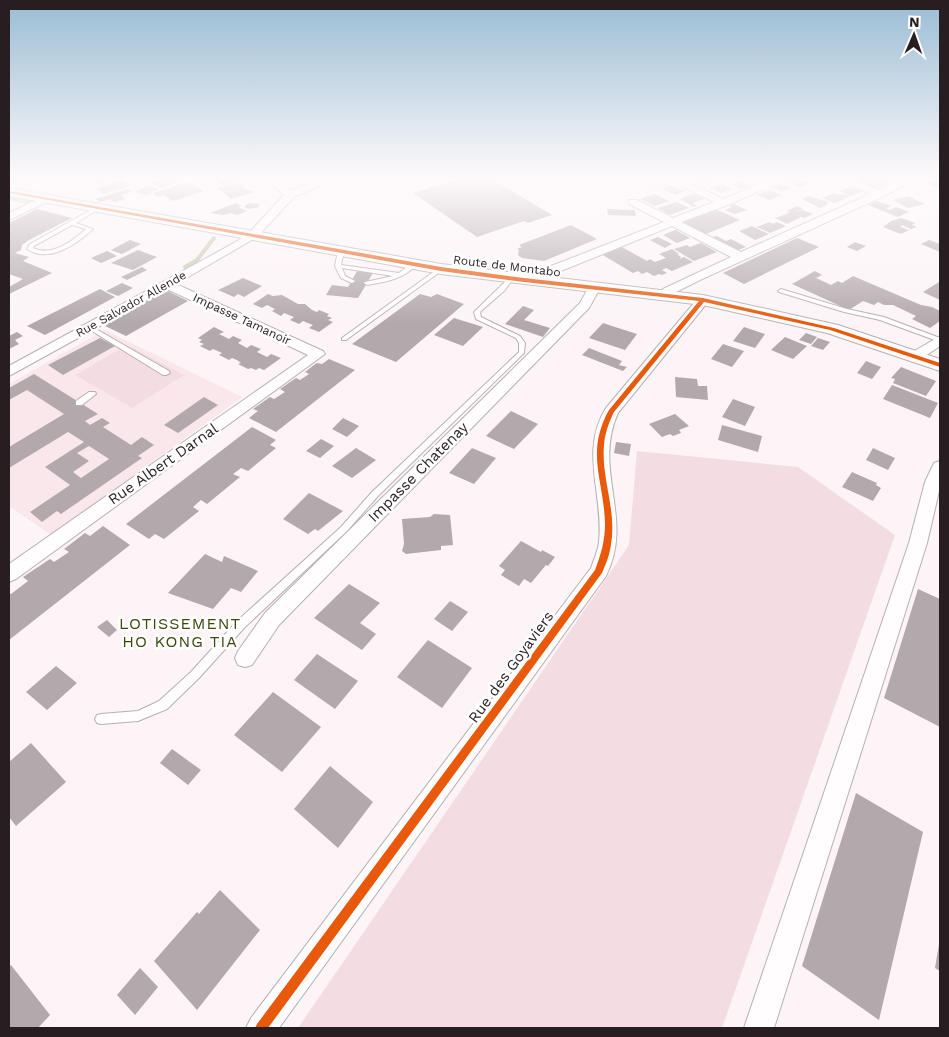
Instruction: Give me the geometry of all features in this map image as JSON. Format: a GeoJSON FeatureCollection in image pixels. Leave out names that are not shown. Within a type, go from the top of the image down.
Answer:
{"type":"FeatureCollection","features":[{"type":"Feature","properties":{"kind":"main road","name":"Route de Montabo"},"geometry":{"type":"LineString","coordinates":[[204,226],[441,269],[510,279],[703,300],[832,329],[940,365]]}},
{"type":"Feature","properties":{"kind":"street","name":"Rue Salvador Allende"},"geometry":{"type":"LineString","coordinates":[[9,372],[253,235],[261,226]]}},
{"type":"Feature","properties":{"kind":"street"},"geometry":{"type":"LineString","coordinates":[[548,283],[550,271],[663,226]]}},
{"type":"Feature","properties":{"kind":"street"},"geometry":{"type":"LineString","coordinates":[[682,226],[741,257]]}},
{"type":"Feature","properties":{"kind":"street"},"geometry":{"type":"LineString","coordinates":[[665,296],[667,292],[809,226]]}},
{"type":"Feature","properties":{"kind":"street","name":"Impasse Tamanoir"},"geometry":{"type":"LineString","coordinates":[[166,284],[318,354]]}},
{"type":"Feature","properties":{"kind":"street","name":"Impasse Chatenay"},"geometry":{"type":"LineString","coordinates":[[245,658],[272,619],[585,305],[594,288]]}},
{"type":"Feature","properties":{"kind":"street","name":"Rue des Goyaviers"},"geometry":{"type":"LineString","coordinates":[[261,1028],[599,571],[608,541],[608,519],[600,473],[600,434],[603,424],[610,411],[703,300]]}},
{"type":"Feature","properties":{"kind":"street"},"geometry":{"type":"LineString","coordinates":[[916,356],[940,340]]}},
{"type":"Feature","properties":{"kind":"street","name":"Rue Albert Darnal"},"geometry":{"type":"LineString","coordinates":[[12,567],[318,354]]}},
{"type":"Feature","properties":{"kind":"street"},"geometry":{"type":"LineString","coordinates":[[759,1028],[918,543],[933,482],[940,467]]}},
{"type":"Feature","properties":{"kind":"lane"},"geometry":{"type":"LineString","coordinates":[[65,226],[32,245],[30,249],[44,252],[54,251],[72,243],[90,229],[82,226]]}},
{"type":"Feature","properties":{"kind":"lane"},"geometry":{"type":"LineString","coordinates":[[341,251],[338,266],[343,277],[352,281]]}},
{"type":"Feature","properties":{"kind":"lane"},"geometry":{"type":"LineString","coordinates":[[367,282],[386,281],[400,275],[414,264]]}},
{"type":"Feature","properties":{"kind":"lane"},"geometry":{"type":"LineString","coordinates":[[338,266],[400,275]]}},
{"type":"Feature","properties":{"kind":"lane"},"geometry":{"type":"LineString","coordinates":[[344,339],[441,269]]}},
{"type":"Feature","properties":{"kind":"lane"},"geometry":{"type":"LineString","coordinates":[[101,719],[138,716],[163,705],[195,675],[242,624],[344,529],[375,494],[522,352],[522,343],[518,337],[478,318],[477,312],[483,305],[502,292],[510,279]]}},
{"type":"Feature","properties":{"kind":"lane"},"geometry":{"type":"LineString","coordinates":[[781,291],[846,311],[882,318],[940,340]]}},
{"type":"Feature","properties":{"kind":"lane"},"geometry":{"type":"LineString","coordinates":[[89,328],[166,373]]}},
{"type":"Feature","properties":{"kind":"lane"},"geometry":{"type":"LineString","coordinates":[[80,403],[92,394]]}},
{"type":"Feature","properties":{"kind":"shaded area"},"geometry":{"type":"Polygon","coordinates":[[[105,330],[242,397],[51,535],[9,506],[9,384],[105,330]]]}},
{"type":"Feature","properties":{"kind":"shaded area"},"geometry":{"type":"Polygon","coordinates":[[[127,345],[184,375],[132,408],[75,375],[127,345]]]}},
{"type":"Feature","properties":{"kind":"shaded area"},"geometry":{"type":"Polygon","coordinates":[[[637,451],[798,467],[895,535],[722,1028],[298,1028],[629,545],[637,451]]]}},
{"type":"Feature","properties":{"kind":"building"},"geometry":{"type":"Polygon","coordinates":[[[9,226],[56,226],[29,240],[22,245],[21,250],[15,253],[29,257],[23,261],[52,273],[9,294],[9,287],[23,279],[9,274],[9,226]]]}},
{"type":"Feature","properties":{"kind":"building"},"geometry":{"type":"Polygon","coordinates":[[[462,226],[508,226],[477,237],[462,226]]]}},
{"type":"Feature","properties":{"kind":"building"},"geometry":{"type":"Polygon","coordinates":[[[567,226],[574,226],[597,239],[544,261],[522,258],[518,255],[519,250],[517,249],[522,247],[519,245],[567,226]]]}},
{"type":"Feature","properties":{"kind":"building"},"geometry":{"type":"Polygon","coordinates":[[[689,226],[724,226],[706,234],[689,226]]]}},
{"type":"Feature","properties":{"kind":"building"},"geometry":{"type":"Polygon","coordinates":[[[753,226],[769,234],[755,240],[739,231],[753,226]]]}},
{"type":"Feature","properties":{"kind":"building"},"geometry":{"type":"Polygon","coordinates":[[[758,226],[785,226],[770,233],[757,227],[758,226]]]}},
{"type":"Feature","properties":{"kind":"building"},"geometry":{"type":"Polygon","coordinates":[[[901,226],[909,230],[901,234],[883,227],[901,226]]]}},
{"type":"Feature","properties":{"kind":"building"},"geometry":{"type":"Polygon","coordinates":[[[905,226],[917,227],[911,229],[905,226]]]}},
{"type":"Feature","properties":{"kind":"building"},"geometry":{"type":"Polygon","coordinates":[[[676,230],[690,238],[677,243],[663,235],[676,230]]]}},
{"type":"Feature","properties":{"kind":"building"},"geometry":{"type":"Polygon","coordinates":[[[716,236],[726,241],[731,239],[746,247],[735,251],[711,238],[716,236]]]}},
{"type":"Feature","properties":{"kind":"building"},"geometry":{"type":"Polygon","coordinates":[[[658,237],[672,244],[665,248],[650,240],[658,237]]]}},
{"type":"Feature","properties":{"kind":"building"},"geometry":{"type":"Polygon","coordinates":[[[797,238],[819,247],[744,284],[723,273],[797,238]]]}},
{"type":"Feature","properties":{"kind":"building"},"geometry":{"type":"Polygon","coordinates":[[[130,240],[141,244],[122,254],[111,250],[130,240]]]}},
{"type":"Feature","properties":{"kind":"building"},"geometry":{"type":"Polygon","coordinates":[[[929,240],[940,244],[940,252],[921,244],[929,240]]]}},
{"type":"Feature","properties":{"kind":"building"},"geometry":{"type":"Polygon","coordinates":[[[855,242],[866,246],[857,251],[847,247],[855,242]]]}},
{"type":"Feature","properties":{"kind":"building"},"geometry":{"type":"Polygon","coordinates":[[[701,243],[717,252],[694,261],[674,249],[687,245],[690,247],[701,243]]]}},
{"type":"Feature","properties":{"kind":"building"},"geometry":{"type":"Polygon","coordinates":[[[620,246],[647,261],[650,259],[655,262],[666,258],[659,254],[672,249],[679,254],[677,254],[681,257],[679,259],[684,257],[693,262],[672,271],[666,268],[662,270],[667,273],[662,275],[654,276],[647,272],[642,274],[638,271],[633,273],[601,254],[620,246]]]}},
{"type":"Feature","properties":{"kind":"building"},"geometry":{"type":"Polygon","coordinates":[[[138,250],[157,257],[133,270],[111,263],[138,250]]]}},
{"type":"Feature","properties":{"kind":"building"},"geometry":{"type":"Polygon","coordinates":[[[107,251],[117,256],[101,263],[91,258],[107,251]]]}},
{"type":"Feature","properties":{"kind":"building"},"geometry":{"type":"Polygon","coordinates":[[[142,267],[147,270],[127,280],[121,277],[142,267]]]}},
{"type":"Feature","properties":{"kind":"building"},"geometry":{"type":"Polygon","coordinates":[[[357,271],[373,273],[358,298],[326,295],[332,285],[348,287],[357,271]]]}},
{"type":"Feature","properties":{"kind":"building"},"geometry":{"type":"Polygon","coordinates":[[[815,271],[822,275],[816,278],[831,285],[838,281],[842,283],[853,276],[921,305],[932,307],[940,311],[940,321],[930,328],[912,319],[916,316],[893,305],[884,305],[878,302],[874,305],[863,301],[849,310],[792,284],[815,271]]]}},
{"type":"Feature","properties":{"kind":"building"},"geometry":{"type":"Polygon","coordinates":[[[243,278],[262,286],[244,297],[238,294],[234,297],[218,290],[243,278]]]}},
{"type":"Feature","properties":{"kind":"building"},"geometry":{"type":"Polygon","coordinates":[[[939,282],[940,300],[923,292],[939,282]]]}},
{"type":"Feature","properties":{"kind":"building"},"geometry":{"type":"Polygon","coordinates":[[[122,283],[133,288],[118,296],[106,291],[122,283]]]}},
{"type":"Feature","properties":{"kind":"building"},"geometry":{"type":"Polygon","coordinates":[[[100,289],[115,297],[45,335],[27,326],[100,289]]]}},
{"type":"Feature","properties":{"kind":"building"},"geometry":{"type":"Polygon","coordinates":[[[166,290],[188,301],[126,336],[103,325],[166,290]]]}},
{"type":"Feature","properties":{"kind":"building"},"geometry":{"type":"Polygon","coordinates":[[[268,294],[273,296],[282,295],[298,304],[305,304],[312,310],[317,312],[319,310],[329,314],[327,316],[332,318],[328,320],[333,322],[319,332],[309,328],[313,325],[303,321],[299,324],[290,320],[294,317],[284,313],[281,316],[272,311],[275,309],[267,305],[262,308],[253,304],[268,294]]]}},
{"type":"Feature","properties":{"kind":"building"},"geometry":{"type":"Polygon","coordinates":[[[420,294],[431,297],[437,294],[464,304],[396,362],[352,344],[420,294]]]}},
{"type":"Feature","properties":{"kind":"building"},"geometry":{"type":"Polygon","coordinates":[[[523,306],[534,310],[524,320],[550,328],[543,337],[505,324],[523,306]]]}},
{"type":"Feature","properties":{"kind":"building"},"geometry":{"type":"Polygon","coordinates":[[[454,318],[483,327],[463,346],[434,335],[454,318]]]}},
{"type":"Feature","properties":{"kind":"building"},"geometry":{"type":"Polygon","coordinates":[[[603,323],[637,334],[625,350],[589,338],[603,323]]]}},
{"type":"Feature","properties":{"kind":"building"},"geometry":{"type":"Polygon","coordinates":[[[214,327],[224,332],[219,334],[229,339],[233,336],[242,340],[238,343],[247,348],[251,345],[261,349],[257,352],[267,357],[271,354],[281,358],[264,370],[259,368],[256,370],[248,369],[238,364],[241,363],[237,360],[232,358],[229,360],[219,355],[222,353],[213,349],[210,351],[200,346],[204,344],[199,342],[202,340],[198,338],[214,327]]]}},
{"type":"Feature","properties":{"kind":"building"},"geometry":{"type":"Polygon","coordinates":[[[744,327],[765,334],[755,348],[733,341],[744,327]]]}},
{"type":"Feature","properties":{"kind":"building"},"geometry":{"type":"Polygon","coordinates":[[[17,332],[23,336],[15,340],[19,344],[9,349],[9,336],[17,332]]]}},
{"type":"Feature","properties":{"kind":"building"},"geometry":{"type":"Polygon","coordinates":[[[806,333],[817,337],[811,344],[799,340],[806,333]]]}},
{"type":"Feature","properties":{"kind":"building"},"geometry":{"type":"Polygon","coordinates":[[[785,337],[807,346],[793,359],[771,350],[785,337]]]}},
{"type":"Feature","properties":{"kind":"building"},"geometry":{"type":"Polygon","coordinates":[[[100,338],[115,346],[63,375],[48,365],[100,338]]]}},
{"type":"Feature","properties":{"kind":"building"},"geometry":{"type":"Polygon","coordinates":[[[818,338],[830,342],[823,350],[811,346],[818,338]]]}},
{"type":"Feature","properties":{"kind":"building"},"geometry":{"type":"Polygon","coordinates":[[[723,344],[744,351],[732,367],[711,359],[723,344]]]}},
{"type":"Feature","properties":{"kind":"building"},"geometry":{"type":"Polygon","coordinates":[[[589,348],[622,361],[619,365],[627,367],[623,371],[582,355],[589,348]]]}},
{"type":"Feature","properties":{"kind":"building"},"geometry":{"type":"Polygon","coordinates":[[[329,359],[355,370],[276,432],[249,418],[258,411],[253,409],[270,397],[274,399],[285,392],[280,389],[296,378],[300,380],[309,374],[305,372],[317,363],[322,364],[329,359]]]}},
{"type":"Feature","properties":{"kind":"building"},"geometry":{"type":"Polygon","coordinates":[[[866,361],[881,367],[872,379],[857,373],[866,361]]]}},
{"type":"Feature","properties":{"kind":"building"},"geometry":{"type":"Polygon","coordinates":[[[901,367],[936,381],[926,396],[893,383],[895,379],[891,378],[901,367]]]}},
{"type":"Feature","properties":{"kind":"building"},"geometry":{"type":"Polygon","coordinates":[[[34,374],[98,414],[85,421],[90,425],[102,418],[110,423],[103,427],[131,445],[142,437],[154,445],[138,456],[142,458],[61,514],[57,511],[42,522],[30,512],[70,485],[45,467],[84,442],[68,432],[9,468],[9,447],[64,414],[27,390],[9,400],[9,388],[34,374]],[[89,446],[77,453],[89,461],[73,472],[81,478],[109,459],[89,446]]]}},
{"type":"Feature","properties":{"kind":"building"},"geometry":{"type":"Polygon","coordinates":[[[675,377],[697,379],[698,386],[707,386],[708,400],[676,397],[675,377]]]}},
{"type":"Feature","properties":{"kind":"building"},"geometry":{"type":"Polygon","coordinates":[[[892,385],[938,403],[930,418],[883,399],[892,385]]]}},
{"type":"Feature","properties":{"kind":"building"},"geometry":{"type":"Polygon","coordinates":[[[204,397],[218,405],[178,433],[164,425],[204,397]]]}},
{"type":"Feature","properties":{"kind":"building"},"geometry":{"type":"Polygon","coordinates":[[[733,399],[755,407],[745,426],[722,417],[733,399]]]}},
{"type":"Feature","properties":{"kind":"building"},"geometry":{"type":"Polygon","coordinates":[[[511,411],[538,424],[514,449],[486,436],[511,411]]]}},
{"type":"Feature","properties":{"kind":"building"},"geometry":{"type":"Polygon","coordinates":[[[675,414],[689,426],[679,430],[681,433],[662,437],[649,424],[675,414]]]}},
{"type":"Feature","properties":{"kind":"building"},"geometry":{"type":"Polygon","coordinates":[[[343,418],[359,426],[347,437],[332,429],[343,418]]]}},
{"type":"Feature","properties":{"kind":"building"},"geometry":{"type":"Polygon","coordinates":[[[722,425],[762,436],[758,452],[718,440],[722,425]]]}},
{"type":"Feature","properties":{"kind":"building"},"geometry":{"type":"Polygon","coordinates":[[[252,427],[276,440],[270,445],[276,448],[248,471],[241,468],[233,474],[240,477],[207,504],[201,500],[193,507],[199,511],[164,539],[155,534],[149,539],[126,524],[252,427]]]}},
{"type":"Feature","properties":{"kind":"building"},"geometry":{"type":"Polygon","coordinates":[[[321,439],[334,446],[320,458],[306,451],[321,439]]]}},
{"type":"Feature","properties":{"kind":"building"},"geometry":{"type":"Polygon","coordinates":[[[616,442],[631,444],[629,456],[614,453],[616,442]]]}},
{"type":"Feature","properties":{"kind":"building"},"geometry":{"type":"Polygon","coordinates":[[[356,448],[376,460],[352,478],[332,466],[356,448]]]}},
{"type":"Feature","properties":{"kind":"building"},"geometry":{"type":"Polygon","coordinates":[[[472,448],[496,458],[474,484],[449,473],[472,448]]]}},
{"type":"Feature","properties":{"kind":"building"},"geometry":{"type":"Polygon","coordinates":[[[873,448],[895,458],[888,470],[866,460],[873,448]]]}},
{"type":"Feature","properties":{"kind":"building"},"geometry":{"type":"Polygon","coordinates":[[[852,472],[877,483],[876,485],[881,488],[873,501],[842,487],[852,472]]]}},
{"type":"Feature","properties":{"kind":"building"},"geometry":{"type":"Polygon","coordinates":[[[309,493],[343,511],[318,531],[315,529],[308,534],[283,519],[309,493]]]}},
{"type":"Feature","properties":{"kind":"building"},"geometry":{"type":"Polygon","coordinates":[[[434,514],[450,515],[453,545],[441,546],[441,550],[406,554],[402,551],[404,544],[402,519],[430,517],[434,514]]]}},
{"type":"Feature","properties":{"kind":"building"},"geometry":{"type":"Polygon","coordinates":[[[103,526],[130,545],[9,640],[9,593],[11,594],[28,581],[23,577],[50,559],[54,562],[69,552],[64,549],[85,533],[90,536],[103,526]]]}},
{"type":"Feature","properties":{"kind":"building"},"geometry":{"type":"Polygon","coordinates":[[[521,541],[555,557],[531,583],[524,579],[519,586],[501,575],[505,570],[499,566],[521,541]]]}},
{"type":"Feature","properties":{"kind":"building"},"geometry":{"type":"Polygon","coordinates":[[[205,554],[222,562],[224,556],[258,571],[241,592],[231,588],[213,609],[168,593],[205,554]]]}},
{"type":"Feature","properties":{"kind":"building"},"geometry":{"type":"Polygon","coordinates":[[[349,584],[380,603],[360,623],[376,634],[362,650],[314,618],[349,584]]]}},
{"type":"Feature","properties":{"kind":"building"},"geometry":{"type":"Polygon","coordinates":[[[918,589],[940,599],[940,727],[884,698],[918,589]]]}},
{"type":"Feature","properties":{"kind":"building"},"geometry":{"type":"Polygon","coordinates":[[[450,601],[468,612],[452,631],[434,619],[450,601]]]}},
{"type":"Feature","properties":{"kind":"building"},"geometry":{"type":"Polygon","coordinates":[[[107,620],[117,630],[109,637],[97,627],[107,620]]]}},
{"type":"Feature","properties":{"kind":"building"},"geometry":{"type":"Polygon","coordinates":[[[428,640],[472,668],[442,708],[397,677],[428,640]]]}},
{"type":"Feature","properties":{"kind":"building"},"geometry":{"type":"Polygon","coordinates":[[[317,654],[358,681],[335,709],[294,680],[317,654]]]}},
{"type":"Feature","properties":{"kind":"building"},"geometry":{"type":"Polygon","coordinates":[[[56,666],[77,683],[47,710],[26,692],[56,666]]]}},
{"type":"Feature","properties":{"kind":"building"},"geometry":{"type":"Polygon","coordinates":[[[273,692],[321,727],[282,772],[234,735],[273,692]]]}},
{"type":"Feature","properties":{"kind":"building"},"geometry":{"type":"Polygon","coordinates":[[[31,743],[66,782],[16,826],[9,817],[9,762],[31,743]]]}},
{"type":"Feature","properties":{"kind":"building"},"geometry":{"type":"Polygon","coordinates":[[[172,749],[201,770],[188,785],[160,763],[172,749]]]}},
{"type":"Feature","properties":{"kind":"building"},"geometry":{"type":"Polygon","coordinates":[[[330,766],[373,802],[338,848],[294,809],[330,766]]]}},
{"type":"Feature","properties":{"kind":"building"},"geometry":{"type":"Polygon","coordinates":[[[856,793],[923,832],[879,1020],[802,966],[856,793]]]}},
{"type":"Feature","properties":{"kind":"building"},"geometry":{"type":"Polygon","coordinates":[[[220,890],[260,930],[197,1010],[154,961],[197,912],[199,914],[220,890]]]}},
{"type":"Feature","properties":{"kind":"building"},"geometry":{"type":"Polygon","coordinates":[[[940,944],[940,971],[935,968],[940,944]]]}},
{"type":"Feature","properties":{"kind":"building"},"geometry":{"type":"Polygon","coordinates":[[[11,965],[50,1015],[38,1028],[9,1028],[9,967],[11,965]]]}},
{"type":"Feature","properties":{"kind":"building"},"geometry":{"type":"Polygon","coordinates":[[[140,968],[158,987],[135,1015],[117,995],[140,968]]]}},
{"type":"Feature","properties":{"kind":"waterway"},"geometry":{"type":"LineString","coordinates":[[185,267],[197,260],[214,238]]}},
{"type":"Feature","properties":{"kind":"cycle path"},"geometry":{"type":"LineString","coordinates":[[202,226],[441,269],[703,300],[832,329],[940,365]]}},
{"type":"Feature","properties":{"kind":"cycle path"},"geometry":{"type":"LineString","coordinates":[[261,1028],[599,571],[608,541],[607,507],[600,459],[600,443],[604,427],[611,411],[703,300]]}},
{"type":"Feature","properties":{"kind":"district","name":"LOTISSEMENT HO KONG TIA"},"geometry":{"type":"Point","coordinates":[180,632]}}]}
